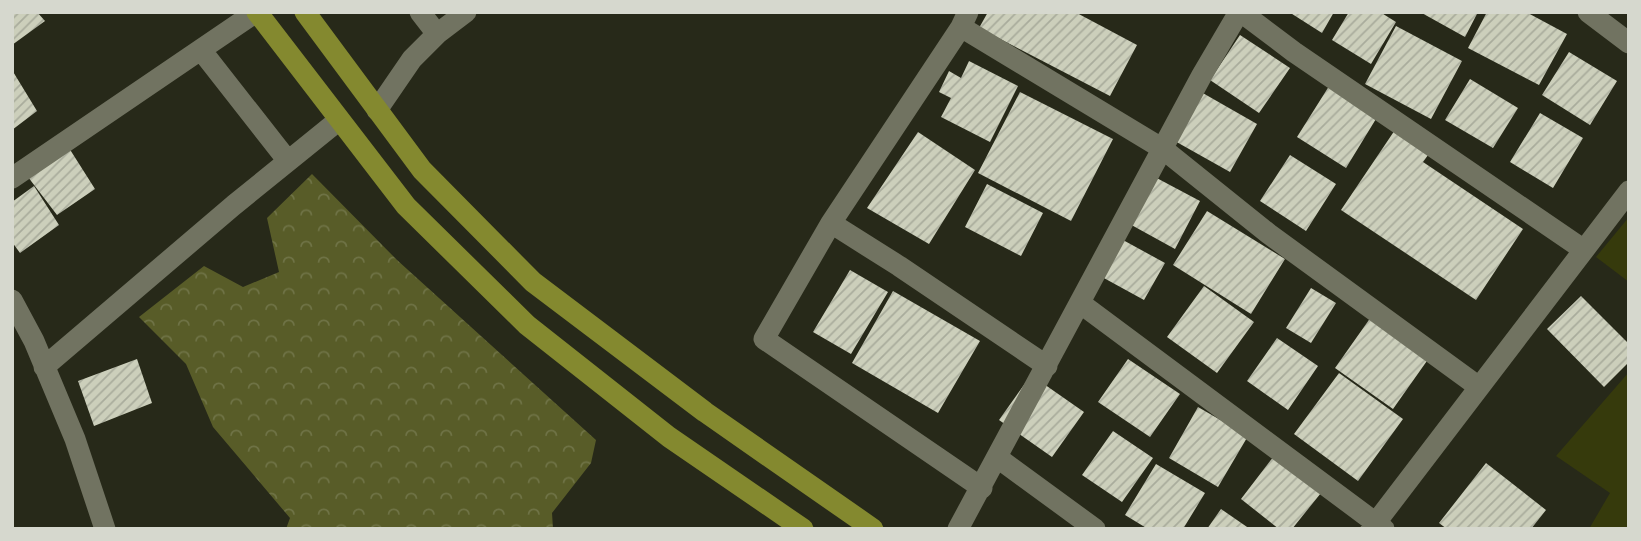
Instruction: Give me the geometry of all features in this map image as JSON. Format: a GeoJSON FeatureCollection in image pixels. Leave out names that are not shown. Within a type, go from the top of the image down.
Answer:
{"type":"FeatureCollection","features":[{"type":"Feature","properties":{"kind":"main road"},"geometry":{"type":"LineString","coordinates":[[256,12],[406,206],[527,325],[669,437],[803,529]]}},
{"type":"Feature","properties":{"kind":"main road"},"geometry":{"type":"LineString","coordinates":[[305,12],[422,170],[533,282],[705,412],[873,529]]}},
{"type":"Feature","properties":{"kind":"street"},"geometry":{"type":"LineString","coordinates":[[12,178],[256,12]]}},
{"type":"Feature","properties":{"kind":"street"},"geometry":{"type":"LineString","coordinates":[[420,12],[438,34]]}},
{"type":"Feature","properties":{"kind":"street"},"geometry":{"type":"LineString","coordinates":[[377,110],[412,59],[466,12]]}},
{"type":"Feature","properties":{"kind":"street"},"geometry":{"type":"LineString","coordinates":[[958,529],[1202,75],[1240,12],[1294,52],[1584,250]]}},
{"type":"Feature","properties":{"kind":"street"},"geometry":{"type":"LineString","coordinates":[[1588,12],[1629,43]]}},
{"type":"Feature","properties":{"kind":"street"},"geometry":{"type":"LineString","coordinates":[[982,488],[764,339],[831,223],[964,20],[1163,149],[1269,234],[1479,387]]}},
{"type":"Feature","properties":{"kind":"street"},"geometry":{"type":"LineString","coordinates":[[201,50],[288,161]]}},
{"type":"Feature","properties":{"kind":"street"},"geometry":{"type":"LineString","coordinates":[[44,367],[234,205],[339,120]]}},
{"type":"Feature","properties":{"kind":"street"},"geometry":{"type":"LineString","coordinates":[[1080,303],[1377,527],[1479,387],[1629,191]]}},
{"type":"Feature","properties":{"kind":"street"},"geometry":{"type":"LineString","coordinates":[[831,223],[1047,366]]}},
{"type":"Feature","properties":{"kind":"street"},"geometry":{"type":"LineString","coordinates":[[12,300],[34,341],[75,439],[105,529]]}},
{"type":"Feature","properties":{"kind":"street"},"geometry":{"type":"LineString","coordinates":[[998,458],[1095,529]]}},
{"type":"Feature","properties":{"kind":"green space"},"geometry":{"type":"Polygon","coordinates":[[[312,174],[397,260],[596,440],[591,463],[552,513],[553,529],[286,529],[290,518],[213,427],[186,364],[139,317],[204,266],[243,287],[279,272],[267,218],[312,174]]]}},
{"type":"Feature","properties":{"kind":"green space"},"geometry":{"type":"Polygon","coordinates":[[[1629,217],[1629,282],[1596,257],[1629,217]]]}},
{"type":"Feature","properties":{"kind":"green space"},"geometry":{"type":"Polygon","coordinates":[[[1629,372],[1629,529],[1589,529],[1610,493],[1556,456],[1629,372]]]}},
{"type":"Feature","properties":{"kind":"building"},"geometry":{"type":"Polygon","coordinates":[[[12,12],[37,12],[45,21],[12,45],[12,12]]]}},
{"type":"Feature","properties":{"kind":"building"},"geometry":{"type":"Polygon","coordinates":[[[988,12],[1075,12],[1137,45],[1110,96],[979,28],[988,12]]]}},
{"type":"Feature","properties":{"kind":"building"},"geometry":{"type":"Polygon","coordinates":[[[1289,12],[1334,12],[1322,33],[1289,12]]]}},
{"type":"Feature","properties":{"kind":"building"},"geometry":{"type":"Polygon","coordinates":[[[1349,12],[1380,12],[1396,22],[1371,64],[1332,40],[1349,12]]]}},
{"type":"Feature","properties":{"kind":"building"},"geometry":{"type":"Polygon","coordinates":[[[1420,12],[1478,12],[1465,37],[1420,12]]]}},
{"type":"Feature","properties":{"kind":"building"},"geometry":{"type":"Polygon","coordinates":[[[1487,12],[1526,12],[1567,34],[1539,85],[1468,48],[1487,12]]]}},
{"type":"Feature","properties":{"kind":"building"},"geometry":{"type":"Polygon","coordinates":[[[1396,26],[1462,61],[1431,119],[1365,84],[1396,26]]]}},
{"type":"Feature","properties":{"kind":"building"},"geometry":{"type":"Polygon","coordinates":[[[1240,35],[1290,68],[1259,113],[1210,80],[1240,35]]]}},
{"type":"Feature","properties":{"kind":"building"},"geometry":{"type":"Polygon","coordinates":[[[1569,52],[1617,81],[1590,125],[1542,95],[1569,52]]]}},
{"type":"Feature","properties":{"kind":"building"},"geometry":{"type":"Polygon","coordinates":[[[969,61],[1018,86],[990,142],[941,117],[951,98],[939,92],[949,71],[961,78],[969,61]]]}},
{"type":"Feature","properties":{"kind":"building"},"geometry":{"type":"Polygon","coordinates":[[[12,70],[37,111],[12,130],[12,70]]]}},
{"type":"Feature","properties":{"kind":"building"},"geometry":{"type":"Polygon","coordinates":[[[1470,79],[1518,108],[1493,148],[1445,120],[1470,79]]]}},
{"type":"Feature","properties":{"kind":"building"},"geometry":{"type":"Polygon","coordinates":[[[1331,83],[1379,114],[1346,168],[1297,137],[1331,83]]]}},
{"type":"Feature","properties":{"kind":"building"},"geometry":{"type":"Polygon","coordinates":[[[1020,92],[1113,139],[1071,221],[978,173],[1020,92]]]}},
{"type":"Feature","properties":{"kind":"building"},"geometry":{"type":"Polygon","coordinates":[[[1201,92],[1257,124],[1230,172],[1173,140],[1201,92]]]}},
{"type":"Feature","properties":{"kind":"building"},"geometry":{"type":"Polygon","coordinates":[[[1540,113],[1583,138],[1553,188],[1510,162],[1540,113]]]}},
{"type":"Feature","properties":{"kind":"building"},"geometry":{"type":"Polygon","coordinates":[[[1401,121],[1436,144],[1423,162],[1523,229],[1476,300],[1341,210],[1401,121]]]}},
{"type":"Feature","properties":{"kind":"building"},"geometry":{"type":"Polygon","coordinates":[[[918,132],[975,170],[929,244],[867,208],[918,132]]]}},
{"type":"Feature","properties":{"kind":"building"},"geometry":{"type":"Polygon","coordinates":[[[69,148],[95,189],[57,215],[28,177],[69,148]]]}},
{"type":"Feature","properties":{"kind":"building"},"geometry":{"type":"Polygon","coordinates":[[[1290,155],[1336,184],[1306,231],[1260,201],[1290,155]]]}},
{"type":"Feature","properties":{"kind":"building"},"geometry":{"type":"Polygon","coordinates":[[[1151,175],[1200,201],[1175,249],[1126,222],[1151,175]]]}},
{"type":"Feature","properties":{"kind":"building"},"geometry":{"type":"Polygon","coordinates":[[[987,184],[1043,213],[1021,256],[965,227],[987,184]]]}},
{"type":"Feature","properties":{"kind":"building"},"geometry":{"type":"Polygon","coordinates":[[[34,186],[59,225],[20,253],[12,242],[12,202],[34,186]]]}},
{"type":"Feature","properties":{"kind":"building"},"geometry":{"type":"Polygon","coordinates":[[[1207,211],[1285,259],[1251,314],[1173,265],[1207,211]]]}},
{"type":"Feature","properties":{"kind":"building"},"geometry":{"type":"Polygon","coordinates":[[[1123,240],[1165,263],[1144,300],[1102,277],[1123,240]]]}},
{"type":"Feature","properties":{"kind":"building"},"geometry":{"type":"Polygon","coordinates":[[[850,270],[888,292],[851,354],[813,332],[850,270]]]}},
{"type":"Feature","properties":{"kind":"building"},"geometry":{"type":"Polygon","coordinates":[[[1204,286],[1254,322],[1217,373],[1167,337],[1204,286]]]}},
{"type":"Feature","properties":{"kind":"building"},"geometry":{"type":"Polygon","coordinates":[[[1311,288],[1336,303],[1311,343],[1286,328],[1311,288]]]}},
{"type":"Feature","properties":{"kind":"building"},"geometry":{"type":"Polygon","coordinates":[[[893,291],[980,341],[938,413],[852,363],[893,291]]]}},
{"type":"Feature","properties":{"kind":"building"},"geometry":{"type":"Polygon","coordinates":[[[1581,296],[1629,344],[1629,362],[1604,387],[1547,329],[1581,296]]]}},
{"type":"Feature","properties":{"kind":"building"},"geometry":{"type":"Polygon","coordinates":[[[1371,317],[1429,358],[1393,409],[1335,368],[1371,317]]]}},
{"type":"Feature","properties":{"kind":"building"},"geometry":{"type":"Polygon","coordinates":[[[1277,338],[1318,366],[1288,410],[1247,381],[1277,338]]]}},
{"type":"Feature","properties":{"kind":"building"},"geometry":{"type":"Polygon","coordinates":[[[137,359],[152,403],[94,426],[78,381],[137,359]]]}},
{"type":"Feature","properties":{"kind":"building"},"geometry":{"type":"Polygon","coordinates":[[[1128,359],[1180,394],[1150,437],[1098,402],[1128,359]]]}},
{"type":"Feature","properties":{"kind":"building"},"geometry":{"type":"Polygon","coordinates":[[[1339,373],[1403,419],[1358,481],[1294,434],[1339,373]]]}},
{"type":"Feature","properties":{"kind":"building"},"geometry":{"type":"Polygon","coordinates":[[[1031,375],[1084,412],[1052,457],[999,420],[1031,375]]]}},
{"type":"Feature","properties":{"kind":"building"},"geometry":{"type":"Polygon","coordinates":[[[1198,407],[1248,436],[1218,487],[1169,458],[1198,407]]]}},
{"type":"Feature","properties":{"kind":"building"},"geometry":{"type":"Polygon","coordinates":[[[1113,431],[1153,458],[1122,502],[1082,475],[1113,431]]]}},
{"type":"Feature","properties":{"kind":"building"},"geometry":{"type":"Polygon","coordinates":[[[1274,456],[1321,493],[1292,529],[1279,529],[1241,499],[1274,456]]]}},
{"type":"Feature","properties":{"kind":"building"},"geometry":{"type":"Polygon","coordinates":[[[1486,463],[1546,510],[1531,529],[1447,529],[1439,523],[1486,463]]]}},
{"type":"Feature","properties":{"kind":"building"},"geometry":{"type":"Polygon","coordinates":[[[1156,464],[1205,493],[1183,529],[1148,529],[1125,515],[1156,464]]]}},
{"type":"Feature","properties":{"kind":"building"},"geometry":{"type":"Polygon","coordinates":[[[1221,509],[1250,529],[1207,529],[1221,509]]]}}]}
